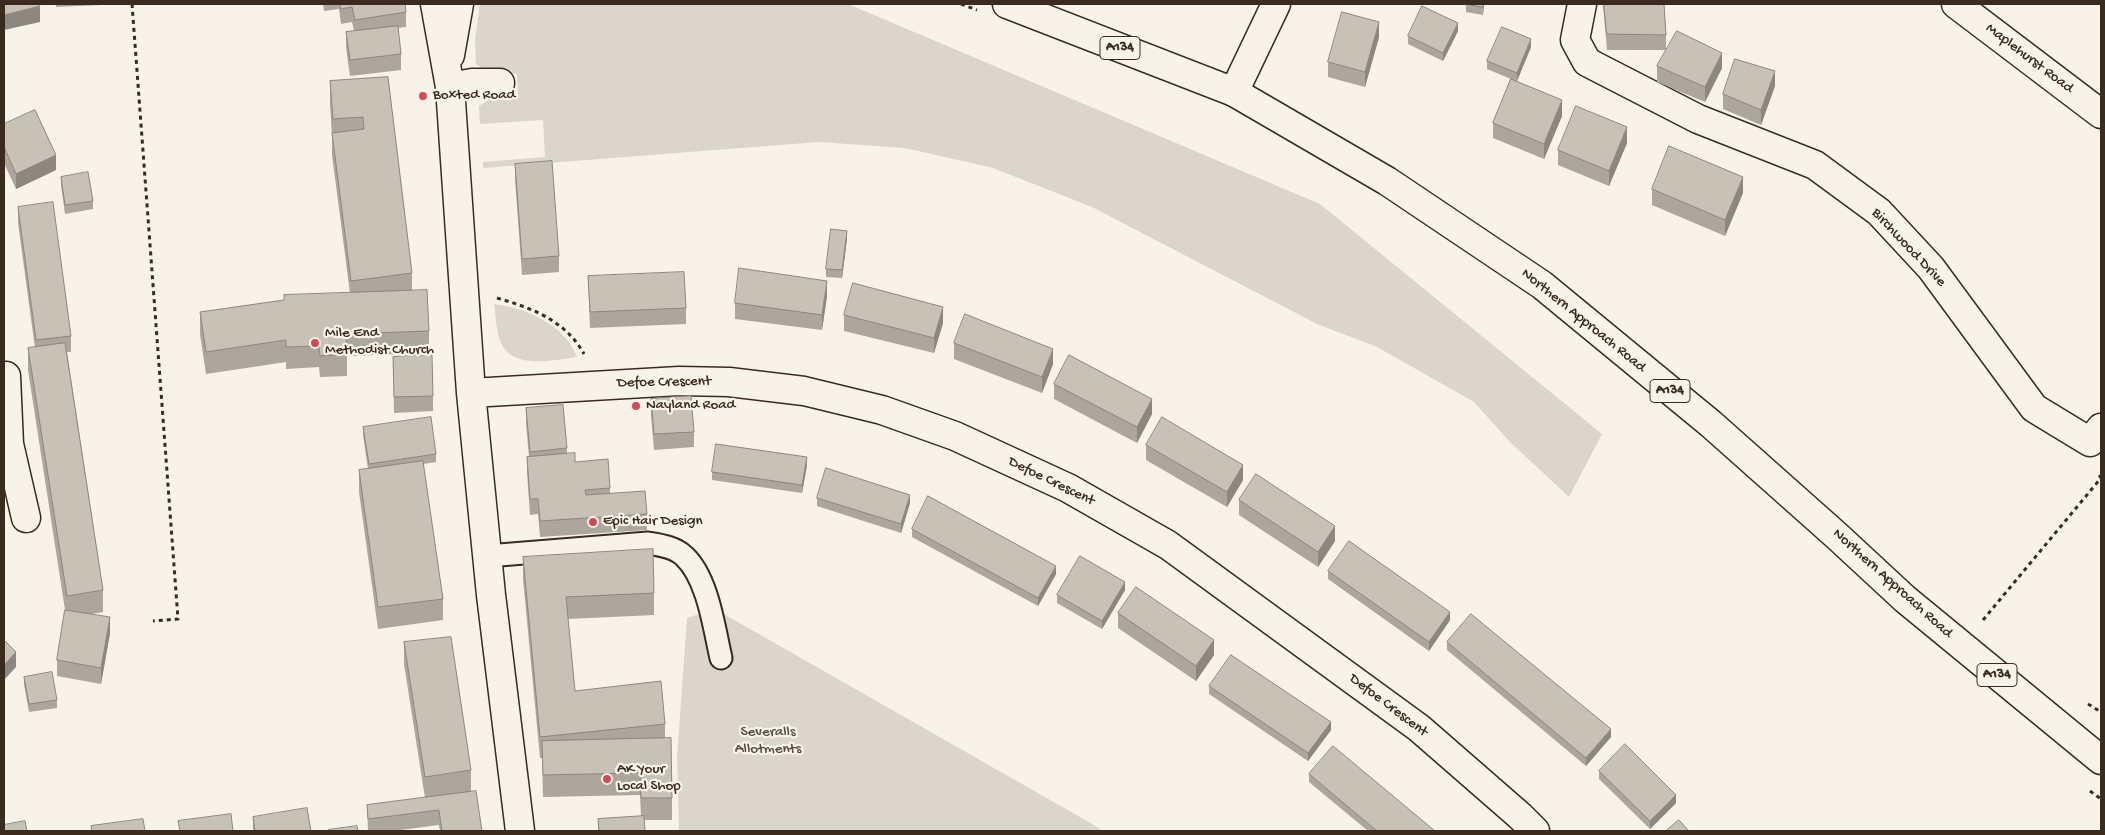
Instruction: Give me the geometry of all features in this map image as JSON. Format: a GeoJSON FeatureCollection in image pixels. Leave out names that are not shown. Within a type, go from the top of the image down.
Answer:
{"type":"FeatureCollection","features":[{"type":"Feature","properties":{"kind":"street"},"geometry":{"type":"LineString","coordinates":[[435,4],[449,78],[471,393],[487,556],[520,831]]}},
{"type":"Feature","properties":{"kind":"street"},"geometry":{"type":"LineString","coordinates":[[449,78],[459,4]]}},
{"type":"Feature","properties":{"kind":"street","name":"Northern Approach Road"},"geometry":{"type":"LineString","coordinates":[[1007,4],[1234,92],[1387,180],[1542,286],[1711,424],[1905,599],[2097,755]]}},
{"type":"Feature","properties":{"kind":"street"},"geometry":{"type":"LineString","coordinates":[[1234,92],[1276,4]]}},
{"type":"Feature","properties":{"kind":"street","name":"Birchwood Drive"},"geometry":{"type":"LineString","coordinates":[[1582,4],[1575,40],[1587,62],[1698,119],[1814,165],[1879,212],[1931,268],[2034,408],[2090,442],[2101,428]]}},
{"type":"Feature","properties":{"kind":"street","name":"Maplehurst Road"},"geometry":{"type":"LineString","coordinates":[[1956,4],[2099,108]]}},
{"type":"Feature","properties":{"kind":"street"},"geometry":{"type":"LineString","coordinates":[[449,78],[472,83],[500,83]]}},
{"type":"Feature","properties":{"kind":"street"},"geometry":{"type":"LineString","coordinates":[[6,376],[6,445],[26,518]]}},
{"type":"Feature","properties":{"kind":"street","name":"Defoe Crescent"},"geometry":{"type":"LineString","coordinates":[[471,393],[679,381],[729,382],[804,391],[882,410],[955,436],[1068,488],[1168,545],[1419,728],[1535,831]]}},
{"type":"Feature","properties":{"kind":"lane"},"geometry":{"type":"LineString","coordinates":[[487,556],[648,543],[665,546],[684,556],[697,573],[706,597],[721,658]]}},
{"type":"Feature","properties":{"kind":"path"},"geometry":{"type":"LineString","coordinates":[[132,4],[178,619],[153,621]]}},
{"type":"Feature","properties":{"kind":"path"},"geometry":{"type":"LineString","coordinates":[[961,4],[979,11]]}},
{"type":"Feature","properties":{"kind":"path"},"geometry":{"type":"LineString","coordinates":[[495,298],[553,320],[574,340],[588,362]]}},
{"type":"Feature","properties":{"kind":"path"},"geometry":{"type":"LineString","coordinates":[[1983,620],[2101,478],[2094,468]]}},
{"type":"Feature","properties":{"kind":"path"},"geometry":{"type":"LineString","coordinates":[[2086,788],[2101,799]]}},
{"type":"Feature","properties":{"kind":"green space"},"geometry":{"type":"Polygon","coordinates":[[[480,4],[848,4],[1320,204],[1602,434],[1569,497],[1509,441],[1474,402],[1377,347],[1317,324],[1092,207],[993,168],[905,148],[819,142],[483,168],[483,162],[545,157],[543,120],[480,124],[479,106],[490,99],[518,95],[517,74],[483,69],[476,64],[475,40],[480,4]]]}},
{"type":"Feature","properties":{"kind":"green space"},"geometry":{"type":"Polygon","coordinates":[[[494,304],[519,309],[554,327],[564,336],[577,357],[535,361],[515,357],[507,351],[499,338],[494,304]]]}},
{"type":"Feature","properties":{"kind":"green space","name":"Severalls Allotments"},"geometry":{"type":"Polygon","coordinates":[[[715,609],[1103,831],[679,831],[677,757],[687,618],[715,609]]]}},
{"type":"Feature","properties":{"kind":"building"},"geometry":{"type":"Polygon","coordinates":[[[4,4],[39,4],[40,6],[4,15],[4,4]]]}},
{"type":"Feature","properties":{"kind":"building"},"geometry":{"type":"Polygon","coordinates":[[[340,4],[405,4],[406,12],[355,20],[352,7],[341,9],[340,4]]]}},
{"type":"Feature","properties":{"kind":"building"},"geometry":{"type":"Polygon","coordinates":[[[1466,4],[1483,4],[1483,7],[1466,4]]]}},
{"type":"Feature","properties":{"kind":"building"},"geometry":{"type":"Polygon","coordinates":[[[1604,4],[1664,4],[1666,35],[1607,34],[1604,4]]]}},
{"type":"Feature","properties":{"kind":"building"},"geometry":{"type":"Polygon","coordinates":[[[1422,6],[1458,23],[1443,53],[1408,36],[1422,6]]]}},
{"type":"Feature","properties":{"kind":"building"},"geometry":{"type":"Polygon","coordinates":[[[1342,12],[1379,22],[1365,72],[1328,62],[1342,12]]]}},
{"type":"Feature","properties":{"kind":"building"},"geometry":{"type":"Polygon","coordinates":[[[398,26],[401,54],[350,60],[346,32],[398,26]]]}},
{"type":"Feature","properties":{"kind":"building"},"geometry":{"type":"Polygon","coordinates":[[[1502,27],[1531,39],[1517,73],[1487,61],[1502,27]]]}},
{"type":"Feature","properties":{"kind":"building"},"geometry":{"type":"Polygon","coordinates":[[[1677,31],[1722,53],[1705,87],[1657,66],[1677,31]]]}},
{"type":"Feature","properties":{"kind":"building"},"geometry":{"type":"Polygon","coordinates":[[[1735,59],[1775,71],[1761,110],[1723,94],[1735,59]]]}},
{"type":"Feature","properties":{"kind":"building"},"geometry":{"type":"Polygon","coordinates":[[[388,77],[412,273],[351,281],[332,133],[364,129],[363,117],[333,119],[330,81],[388,77]]]}},
{"type":"Feature","properties":{"kind":"building"},"geometry":{"type":"Polygon","coordinates":[[[1511,79],[1562,100],[1544,144],[1493,123],[1511,79]]]}},
{"type":"Feature","properties":{"kind":"building"},"geometry":{"type":"Polygon","coordinates":[[[1576,106],[1627,127],[1609,171],[1558,150],[1576,106]]]}},
{"type":"Feature","properties":{"kind":"building"},"geometry":{"type":"Polygon","coordinates":[[[35,110],[56,155],[16,174],[4,147],[4,124],[35,110]]]}},
{"type":"Feature","properties":{"kind":"building"},"geometry":{"type":"Polygon","coordinates":[[[1669,146],[1743,177],[1725,220],[1652,189],[1669,146]]]}},
{"type":"Feature","properties":{"kind":"building"},"geometry":{"type":"Polygon","coordinates":[[[552,161],[559,256],[522,259],[515,164],[552,161]]]}},
{"type":"Feature","properties":{"kind":"building"},"geometry":{"type":"Polygon","coordinates":[[[88,172],[93,201],[65,205],[61,177],[88,172]]]}},
{"type":"Feature","properties":{"kind":"building"},"geometry":{"type":"Polygon","coordinates":[[[53,202],[71,336],[36,340],[18,207],[53,202]]]}},
{"type":"Feature","properties":{"kind":"building"},"geometry":{"type":"Polygon","coordinates":[[[831,229],[847,231],[842,270],[826,269],[831,229]]]}},
{"type":"Feature","properties":{"kind":"building"},"geometry":{"type":"Polygon","coordinates":[[[739,268],[827,281],[822,315],[735,303],[739,268]]]}},
{"type":"Feature","properties":{"kind":"building"},"geometry":{"type":"Polygon","coordinates":[[[684,272],[686,308],[590,312],[588,276],[684,272]]]}},
{"type":"Feature","properties":{"kind":"building"},"geometry":{"type":"Polygon","coordinates":[[[853,283],[943,307],[934,338],[844,315],[853,283]]]}},
{"type":"Feature","properties":{"kind":"building"},"geometry":{"type":"Polygon","coordinates":[[[427,290],[429,331],[346,334],[347,354],[320,356],[319,346],[286,347],[286,340],[206,352],[200,312],[284,300],[284,295],[427,290]]]}},
{"type":"Feature","properties":{"kind":"building"},"geometry":{"type":"Polygon","coordinates":[[[965,314],[1053,349],[1042,377],[954,343],[965,314]]]}},
{"type":"Feature","properties":{"kind":"building"},"geometry":{"type":"Polygon","coordinates":[[[65,343],[103,590],[67,596],[28,348],[65,343]]]}},
{"type":"Feature","properties":{"kind":"building"},"geometry":{"type":"Polygon","coordinates":[[[432,355],[433,396],[394,397],[393,357],[432,355]]]}},
{"type":"Feature","properties":{"kind":"building"},"geometry":{"type":"Polygon","coordinates":[[[1069,355],[1152,399],[1137,427],[1054,384],[1069,355]]]}},
{"type":"Feature","properties":{"kind":"building"},"geometry":{"type":"Polygon","coordinates":[[[691,396],[694,432],[654,434],[651,399],[691,396]]]}},
{"type":"Feature","properties":{"kind":"building"},"geometry":{"type":"Polygon","coordinates":[[[563,405],[567,448],[530,452],[526,408],[563,405]]]}},
{"type":"Feature","properties":{"kind":"building"},"geometry":{"type":"Polygon","coordinates":[[[431,417],[436,454],[369,464],[363,427],[431,417]]]}},
{"type":"Feature","properties":{"kind":"building"},"geometry":{"type":"Polygon","coordinates":[[[1162,417],[1243,465],[1227,492],[1146,445],[1162,417]]]}},
{"type":"Feature","properties":{"kind":"building"},"geometry":{"type":"Polygon","coordinates":[[[716,444],[807,457],[802,485],[712,472],[716,444]]]}},
{"type":"Feature","properties":{"kind":"building"},"geometry":{"type":"Polygon","coordinates":[[[575,453],[575,462],[608,459],[610,488],[585,490],[586,495],[645,491],[647,514],[540,521],[538,499],[530,499],[527,457],[575,453]]]}},
{"type":"Feature","properties":{"kind":"building"},"geometry":{"type":"Polygon","coordinates":[[[423,461],[443,599],[378,607],[359,470],[423,461]]]}},
{"type":"Feature","properties":{"kind":"building"},"geometry":{"type":"Polygon","coordinates":[[[826,468],[910,495],[901,524],[817,498],[826,468]]]}},
{"type":"Feature","properties":{"kind":"building"},"geometry":{"type":"Polygon","coordinates":[[[1256,474],[1335,526],[1318,552],[1239,500],[1256,474]]]}},
{"type":"Feature","properties":{"kind":"building"},"geometry":{"type":"Polygon","coordinates":[[[928,496],[1056,566],[1038,598],[912,529],[928,496]]]}},
{"type":"Feature","properties":{"kind":"building"},"geometry":{"type":"Polygon","coordinates":[[[1349,541],[1450,612],[1429,642],[1328,571],[1349,541]]]}},
{"type":"Feature","properties":{"kind":"building"},"geometry":{"type":"Polygon","coordinates":[[[653,549],[654,593],[566,597],[575,691],[661,681],[665,724],[540,737],[523,557],[653,549]]]}},
{"type":"Feature","properties":{"kind":"building"},"geometry":{"type":"Polygon","coordinates":[[[1080,556],[1125,582],[1102,621],[1057,595],[1080,556]]]}},
{"type":"Feature","properties":{"kind":"building"},"geometry":{"type":"Polygon","coordinates":[[[1136,587],[1214,640],[1196,666],[1118,613],[1136,587]]]}},
{"type":"Feature","properties":{"kind":"building"},"geometry":{"type":"Polygon","coordinates":[[[65,610],[110,617],[101,668],[57,660],[65,610]]]}},
{"type":"Feature","properties":{"kind":"building"},"geometry":{"type":"Polygon","coordinates":[[[1471,614],[1611,729],[1586,758],[1447,642],[1471,614]]]}},
{"type":"Feature","properties":{"kind":"building"},"geometry":{"type":"Polygon","coordinates":[[[451,637],[471,770],[425,777],[404,642],[451,637]]]}},
{"type":"Feature","properties":{"kind":"building"},"geometry":{"type":"Polygon","coordinates":[[[4,640],[16,652],[4,665],[4,640]]]}},
{"type":"Feature","properties":{"kind":"building"},"geometry":{"type":"Polygon","coordinates":[[[1231,655],[1331,722],[1308,753],[1209,686],[1231,655]]]}},
{"type":"Feature","properties":{"kind":"building"},"geometry":{"type":"Polygon","coordinates":[[[52,672],[57,700],[29,704],[24,677],[52,672]]]}},
{"type":"Feature","properties":{"kind":"building"},"geometry":{"type":"Polygon","coordinates":[[[671,738],[672,798],[641,798],[640,773],[543,775],[542,741],[671,738]]]}},
{"type":"Feature","properties":{"kind":"building"},"geometry":{"type":"Polygon","coordinates":[[[1625,744],[1676,795],[1650,821],[1599,771],[1625,744]]]}},
{"type":"Feature","properties":{"kind":"building"},"geometry":{"type":"Polygon","coordinates":[[[1333,746],[1435,831],[1377,831],[1309,774],[1333,746]]]}},
{"type":"Feature","properties":{"kind":"building"},"geometry":{"type":"Polygon","coordinates":[[[476,791],[482,831],[442,831],[439,810],[368,819],[367,805],[476,791]]]}},
{"type":"Feature","properties":{"kind":"building"},"geometry":{"type":"Polygon","coordinates":[[[307,808],[311,831],[255,831],[253,817],[307,808]]]}},
{"type":"Feature","properties":{"kind":"building"},"geometry":{"type":"Polygon","coordinates":[[[231,814],[233,831],[180,831],[178,821],[231,814]]]}},
{"type":"Feature","properties":{"kind":"building"},"geometry":{"type":"Polygon","coordinates":[[[644,816],[645,831],[599,831],[598,819],[644,816]]]}},
{"type":"Feature","properties":{"kind":"building"},"geometry":{"type":"Polygon","coordinates":[[[143,819],[145,831],[92,831],[91,826],[143,819]]]}},
{"type":"Feature","properties":{"kind":"building"},"geometry":{"type":"Polygon","coordinates":[[[1679,820],[1689,831],[1666,831],[1679,820]]]}},
{"type":"Feature","properties":{"kind":"building"},"geometry":{"type":"Polygon","coordinates":[[[25,821],[27,831],[4,831],[4,825],[25,821]]]}},
{"type":"Feature","properties":{"kind":"building"},"geometry":{"type":"Polygon","coordinates":[[[357,826],[358,831],[328,831],[328,830],[357,826]]]}},
{"type":"Feature","properties":{"kind":"place","name":"Boxted Road"},"geometry":{"type":"Point","coordinates":[423,96]}},
{"type":"Feature","properties":{"kind":"place","name":"Mile End Methodist Church"},"geometry":{"type":"Point","coordinates":[315,343]}},
{"type":"Feature","properties":{"kind":"place","name":"Nayland Road"},"geometry":{"type":"Point","coordinates":[636,406]}},
{"type":"Feature","properties":{"kind":"place","name":"Epic Hair Design"},"geometry":{"type":"Point","coordinates":[593,522]}},
{"type":"Feature","properties":{"kind":"place","name":"AK Your Local Shop"},"geometry":{"type":"Point","coordinates":[607,779]}}]}
